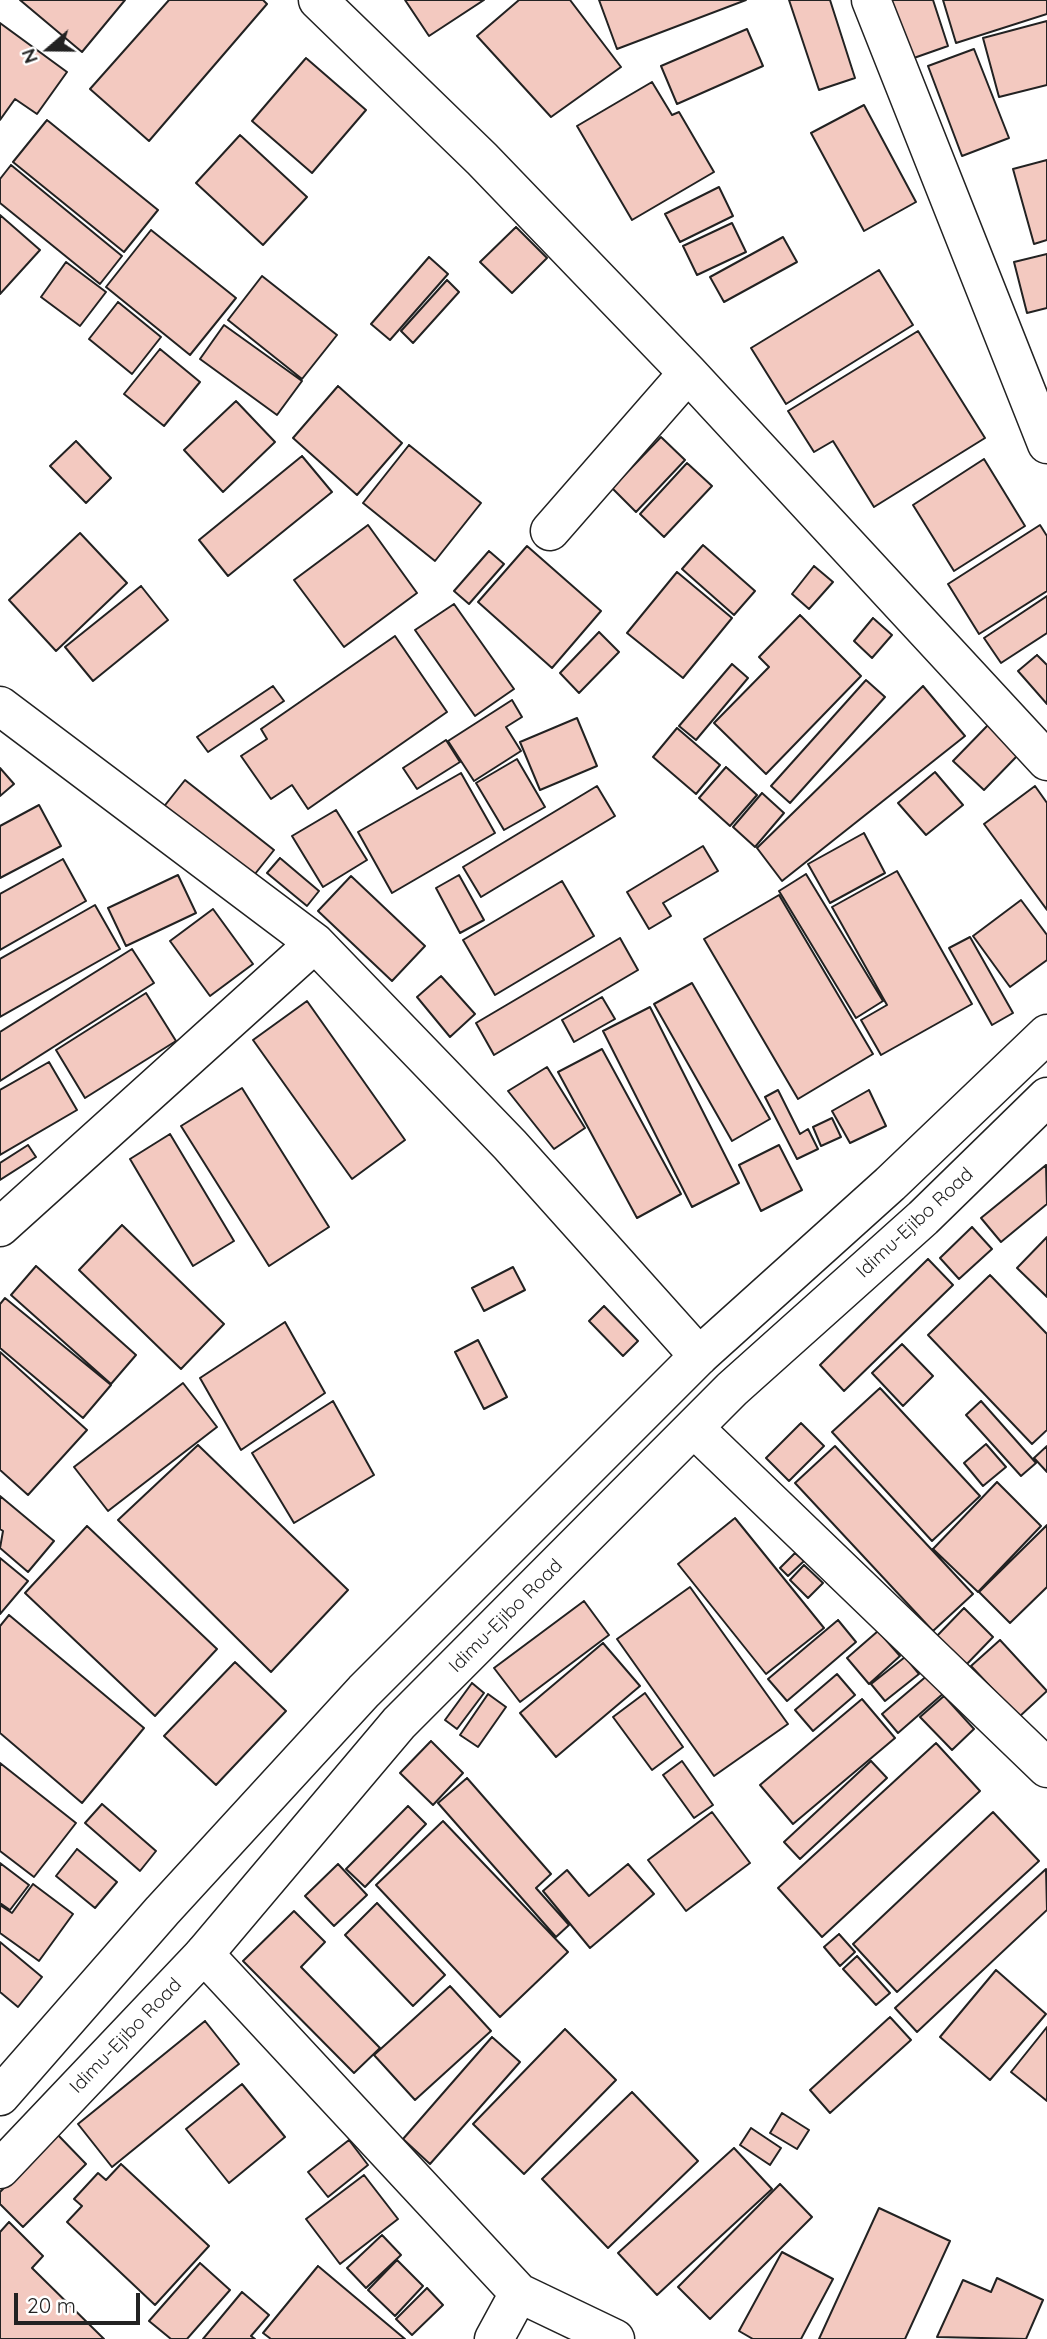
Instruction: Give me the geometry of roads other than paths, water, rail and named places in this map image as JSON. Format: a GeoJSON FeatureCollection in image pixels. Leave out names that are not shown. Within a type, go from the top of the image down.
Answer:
{"type":"FeatureCollection","features":[{"type":"Feature","properties":{"kind":"street"},"geometry":{"type":"LineString","coordinates":[[318,0],[482,159],[688,373],[1047,761]]}},
{"type":"Feature","properties":{"kind":"street"},"geometry":{"type":"LineString","coordinates":[[871,0],[925,142],[1047,444]]}},
{"type":"Feature","properties":{"kind":"street"},"geometry":{"type":"LineString","coordinates":[[550,531],[688,373]]}},
{"type":"Feature","properties":{"kind":"street"},"geometry":{"type":"LineString","coordinates":[[0,706],[315,943],[510,1146],[699,1356]]}},
{"type":"Feature","properties":{"kind":"street"},"geometry":{"type":"LineString","coordinates":[[0,1227],[315,943]]}},
{"type":"Feature","properties":{"kind":"street"},"geometry":{"type":"LineString","coordinates":[[0,2096],[162,1911],[364,1691],[699,1356],[891,1184],[1047,1034]]}},
{"type":"Feature","properties":{"kind":"street","name":"Idimu-Ejibo Road"},"geometry":{"type":"LineString","coordinates":[[0,2169],[204,1954],[399,1723],[732,1390],[923,1218],[1047,1097]]}},
{"type":"Feature","properties":{"kind":"street"},"geometry":{"type":"LineString","coordinates":[[695,1429],[1047,1768]]}},
{"type":"Feature","properties":{"kind":"street"},"geometry":{"type":"LineString","coordinates":[[204,1954],[519,2293],[615,2339]]}},
{"type":"Feature","properties":{"kind":"street"},"geometry":{"type":"LineString","coordinates":[[494,2339],[519,2293]]}}]}
